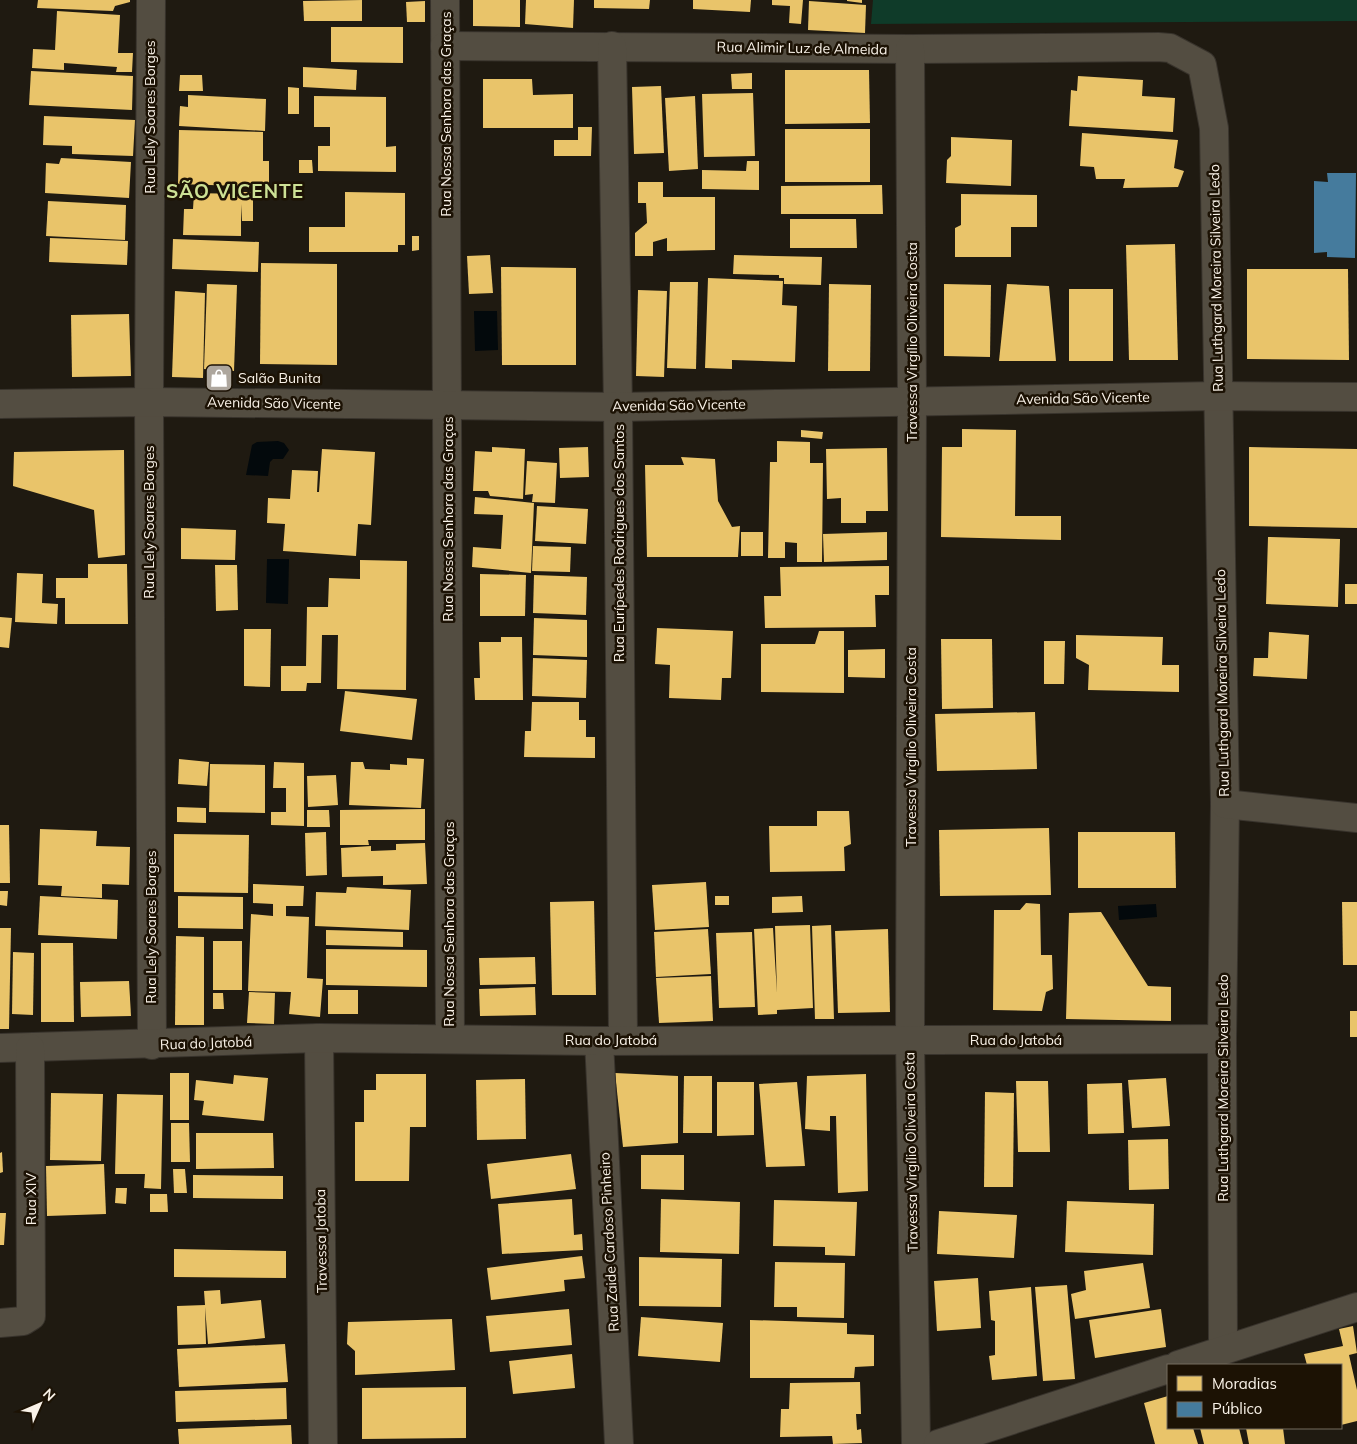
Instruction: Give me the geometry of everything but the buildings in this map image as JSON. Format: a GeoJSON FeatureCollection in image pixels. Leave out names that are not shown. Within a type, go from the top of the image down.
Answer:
{"type":"FeatureCollection","features":[{"type":"Feature","properties":{"kind":"street","name":"Rua Lely Soares Borges"},"geometry":{"type":"LineString","coordinates":[[151,0],[149,402],[152,1045]]}},
{"type":"Feature","properties":{"kind":"street","name":"Rua Nossa Senhora das Graças"},"geometry":{"type":"LineString","coordinates":[[445,0],[450,1038]]}},
{"type":"Feature","properties":{"kind":"street","name":"Rua Alimir Luz de Almeida"},"geometry":{"type":"LineString","coordinates":[[445,46],[910,49],[1158,47]]}},
{"type":"Feature","properties":{"kind":"street","name":"Rua Eurípedes Rodrigues dos Santos"},"geometry":{"type":"LineString","coordinates":[[611,1040],[618,407],[612,46]]}},
{"type":"Feature","properties":{"kind":"street","name":"Rua Luthgard Moreira Silveira Ledo"},"geometry":{"type":"LineString","coordinates":[[1158,47],[1170,48],[1202,65],[1214,128],[1225,804],[1222,1038],[1223,1350]]}},
{"type":"Feature","properties":{"kind":"street","name":"Travessa Virgílio Oliveira Costa"},"geometry":{"type":"LineString","coordinates":[[910,49],[912,400],[910,1040],[916,1444]]}},
{"type":"Feature","properties":{"kind":"street","name":"Avenida São Vicente"},"geometry":{"type":"LineString","coordinates":[[0,404],[149,402],[618,407],[912,400],[1217,396],[1357,397]]}},
{"type":"Feature","properties":{"kind":"street"},"geometry":{"type":"LineString","coordinates":[[1225,804],[1357,818]]}},
{"type":"Feature","properties":{"kind":"street","name":"Rua do Jatobá"},"geometry":{"type":"LineString","coordinates":[[0,1048],[152,1045],[319,1038],[910,1040],[1222,1038]]}},
{"type":"Feature","properties":{"kind":"street","name":"Travessa Jatoba"},"geometry":{"type":"LineString","coordinates":[[319,1038],[323,1444]]}},
{"type":"Feature","properties":{"kind":"street","name":"Rua Zaide Cardoso Pinheiro"},"geometry":{"type":"LineString","coordinates":[[611,1040],[619,1444]]}},
{"type":"Feature","properties":{"kind":"street","name":"Rua XIV"},"geometry":{"type":"LineString","coordinates":[[0,1323],[23,1321],[32,1316],[30,1048]]}},
{"type":"Feature","properties":{"kind":"street"},"geometry":{"type":"LineString","coordinates":[[1181,1364],[1357,1307]]}},
{"type":"Feature","properties":{"kind":"street"},"geometry":{"type":"LineString","coordinates":[[938,1444],[983,1437],[1167,1368]]}},
{"type":"Feature","properties":{"kind":"green space"},"geometry":{"type":"Polygon","coordinates":[[[873,0],[1357,0],[1357,21],[871,24],[873,0]]]}},
{"type":"Feature","properties":{"kind":"shaded area"},"geometry":{"type":"Polygon","coordinates":[[[474,311],[497,311],[498,350],[475,351],[474,311]]]}},
{"type":"Feature","properties":{"kind":"shaded area"},"geometry":{"type":"Polygon","coordinates":[[[278,441],[284,443],[289,450],[283,459],[273,459],[270,462],[268,476],[246,475],[252,445],[257,442],[278,441]]]}},
{"type":"Feature","properties":{"kind":"shaded area"},"geometry":{"type":"Polygon","coordinates":[[[267,559],[289,559],[288,604],[266,603],[267,559]]]}},
{"type":"Feature","properties":{"kind":"shaded area"},"geometry":{"type":"Polygon","coordinates":[[[1156,904],[1157,917],[1119,920],[1118,906],[1156,904]]]}},
{"type":"Feature","properties":{"kind":"place","name":"Salão Bunita"},"geometry":{"type":"Point","coordinates":[219,378]}},
{"type":"Feature","properties":{"kind":"district","name":"SÃO VICENTE"},"geometry":{"type":"Point","coordinates":[235,191]}}]}
